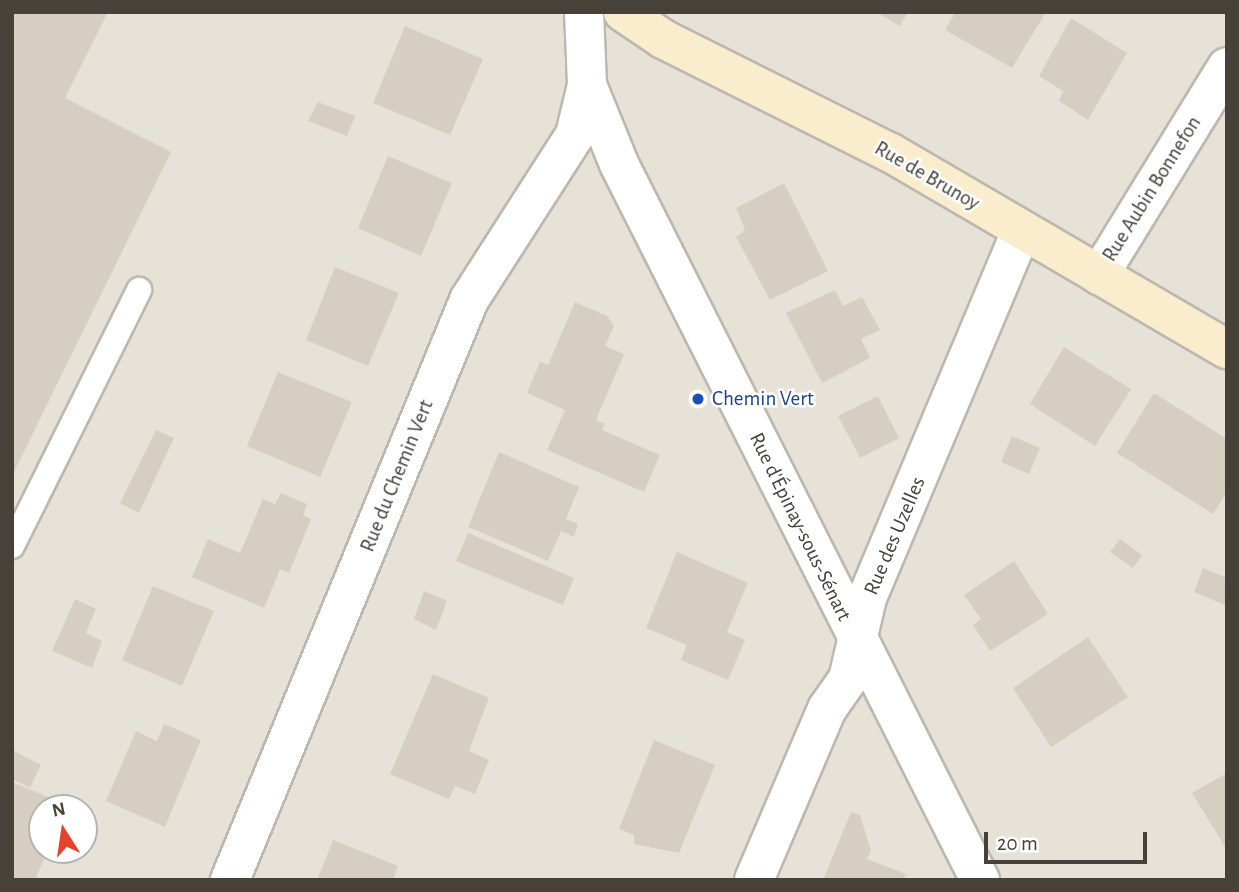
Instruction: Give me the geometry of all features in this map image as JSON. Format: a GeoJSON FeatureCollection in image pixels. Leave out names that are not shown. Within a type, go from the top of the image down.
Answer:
{"type":"FeatureCollection","features":[{"type":"Feature","properties":{"kind":"street","name":"Rue d'Épinay-sous-Sénart"},"geometry":{"type":"LineString","coordinates":[[584,12],[587,85],[619,164],[858,645],[980,880]]}},
{"type":"Feature","properties":{"kind":"street","name":"Rue de Brunoy"},"geometry":{"type":"LineString","coordinates":[[623,12],[663,39],[891,153],[1227,349]]}},
{"type":"Feature","properties":{"kind":"street","name":"Rue Aubin Bonnefon"},"geometry":{"type":"LineString","coordinates":[[1099,275],[1227,67]]}},
{"type":"Feature","properties":{"kind":"street","name":"Rue du Chemin Vert"},"geometry":{"type":"LineString","coordinates":[[230,880],[470,300],[575,135],[587,85]]}},
{"type":"Feature","properties":{"kind":"street","name":"Rue des Uzelles"},"geometry":{"type":"LineString","coordinates":[[754,880],[827,709],[848,679],[867,598],[1022,230]]}},
{"type":"Feature","properties":{"kind":"lane"},"geometry":{"type":"LineString","coordinates":[[12,546],[139,290]]}},
{"type":"Feature","properties":{"kind":"shaded area"},"geometry":{"type":"Polygon","coordinates":[[[12,12],[1227,12],[1227,880],[12,880],[12,12]]]}},
{"type":"Feature","properties":{"kind":"building"},"geometry":{"type":"Polygon","coordinates":[[[12,12],[108,12],[65,98],[171,152],[12,476],[12,12]]]}},
{"type":"Feature","properties":{"kind":"building"},"geometry":{"type":"Polygon","coordinates":[[[876,12],[908,12],[900,26],[876,12]]]}},
{"type":"Feature","properties":{"kind":"building"},"geometry":{"type":"Polygon","coordinates":[[[955,12],[1046,12],[1012,68],[945,30],[955,12]]]}},
{"type":"Feature","properties":{"kind":"building"},"geometry":{"type":"Polygon","coordinates":[[[1071,18],[1127,53],[1088,120],[1059,101],[1063,91],[1039,76],[1071,18]]]}},
{"type":"Feature","properties":{"kind":"building"},"geometry":{"type":"Polygon","coordinates":[[[405,26],[483,59],[450,135],[373,103],[405,26]]]}},
{"type":"Feature","properties":{"kind":"building"},"geometry":{"type":"Polygon","coordinates":[[[318,102],[355,116],[347,136],[308,121],[318,102]]]}},
{"type":"Feature","properties":{"kind":"building"},"geometry":{"type":"Polygon","coordinates":[[[388,156],[452,183],[421,256],[358,228],[388,156]]]}},
{"type":"Feature","properties":{"kind":"building"},"geometry":{"type":"Polygon","coordinates":[[[784,183],[828,271],[770,300],[736,237],[745,230],[736,208],[784,183]]]}},
{"type":"Feature","properties":{"kind":"building"},"geometry":{"type":"Polygon","coordinates":[[[335,267],[399,293],[368,366],[306,340],[335,267]]]}},
{"type":"Feature","properties":{"kind":"building"},"geometry":{"type":"Polygon","coordinates":[[[835,290],[843,306],[862,297],[880,330],[861,339],[870,358],[822,383],[786,313],[835,290]]]}},
{"type":"Feature","properties":{"kind":"building"},"geometry":{"type":"Polygon","coordinates":[[[575,302],[607,316],[614,326],[605,346],[624,354],[596,420],[605,424],[602,430],[660,455],[644,492],[547,450],[565,410],[527,393],[540,362],[548,365],[575,302]]]}},
{"type":"Feature","properties":{"kind":"building"},"geometry":{"type":"Polygon","coordinates":[[[1064,347],[1131,389],[1095,446],[1030,404],[1064,347]]]}},
{"type":"Feature","properties":{"kind":"building"},"geometry":{"type":"Polygon","coordinates":[[[278,372],[352,402],[320,477],[247,446],[278,372]]]}},
{"type":"Feature","properties":{"kind":"building"},"geometry":{"type":"Polygon","coordinates":[[[1154,393],[1227,439],[1227,492],[1213,514],[1117,453],[1154,393]]]}},
{"type":"Feature","properties":{"kind":"building"},"geometry":{"type":"Polygon","coordinates":[[[878,396],[899,438],[860,458],[838,416],[878,396]]]}},
{"type":"Feature","properties":{"kind":"building"},"geometry":{"type":"Polygon","coordinates":[[[156,430],[174,438],[139,513],[120,503],[156,430]]]}},
{"type":"Feature","properties":{"kind":"building"},"geometry":{"type":"Polygon","coordinates":[[[1012,436],[1040,448],[1029,474],[1001,462],[1012,436]]]}},
{"type":"Feature","properties":{"kind":"building"},"geometry":{"type":"Polygon","coordinates":[[[499,452],[579,487],[566,519],[578,524],[574,537],[561,531],[548,561],[468,527],[499,452]]]}},
{"type":"Feature","properties":{"kind":"building"},"geometry":{"type":"Polygon","coordinates":[[[281,493],[307,504],[303,515],[311,519],[289,573],[280,569],[264,608],[192,577],[208,539],[240,553],[263,499],[275,504],[281,493]]]}},
{"type":"Feature","properties":{"kind":"building"},"geometry":{"type":"Polygon","coordinates":[[[468,533],[574,578],[563,605],[456,561],[468,533]]]}},
{"type":"Feature","properties":{"kind":"building"},"geometry":{"type":"Polygon","coordinates":[[[1120,539],[1142,555],[1133,568],[1110,552],[1120,539]]]}},
{"type":"Feature","properties":{"kind":"building"},"geometry":{"type":"Polygon","coordinates":[[[677,552],[748,583],[727,632],[745,640],[728,680],[681,660],[687,645],[646,628],[677,552]]]}},
{"type":"Feature","properties":{"kind":"building"},"geometry":{"type":"Polygon","coordinates":[[[1014,561],[1048,614],[990,651],[973,625],[981,619],[964,595],[1014,561]]]}},
{"type":"Feature","properties":{"kind":"building"},"geometry":{"type":"Polygon","coordinates":[[[1203,568],[1227,578],[1227,606],[1194,592],[1203,568]]]}},
{"type":"Feature","properties":{"kind":"building"},"geometry":{"type":"Polygon","coordinates":[[[153,586],[214,611],[182,686],[122,660],[153,586]]]}},
{"type":"Feature","properties":{"kind":"building"},"geometry":{"type":"Polygon","coordinates":[[[424,591],[447,601],[436,630],[414,619],[424,591]]]}},
{"type":"Feature","properties":{"kind":"building"},"geometry":{"type":"Polygon","coordinates":[[[75,599],[96,609],[86,633],[102,641],[92,668],[52,651],[75,599]]]}},
{"type":"Feature","properties":{"kind":"building"},"geometry":{"type":"Polygon","coordinates":[[[1088,637],[1128,697],[1051,747],[1013,688],[1088,637]]]}},
{"type":"Feature","properties":{"kind":"building"},"geometry":{"type":"Polygon","coordinates":[[[433,674],[489,698],[469,751],[489,760],[475,794],[455,786],[449,799],[390,774],[433,674]]]}},
{"type":"Feature","properties":{"kind":"building"},"geometry":{"type":"Polygon","coordinates":[[[164,724],[201,740],[165,827],[106,801],[136,731],[157,741],[164,724]]]}},
{"type":"Feature","properties":{"kind":"building"},"geometry":{"type":"Polygon","coordinates":[[[654,740],[715,765],[679,853],[634,844],[634,835],[619,829],[654,740]]]}},
{"type":"Feature","properties":{"kind":"building"},"geometry":{"type":"Polygon","coordinates":[[[12,750],[41,765],[30,788],[12,779],[12,750]]]}},
{"type":"Feature","properties":{"kind":"building"},"geometry":{"type":"Polygon","coordinates":[[[1227,773],[1227,850],[1192,793],[1227,773]]]}},
{"type":"Feature","properties":{"kind":"building"},"geometry":{"type":"Polygon","coordinates":[[[12,782],[41,794],[28,794],[28,864],[42,864],[35,880],[12,880],[12,782]]]}},
{"type":"Feature","properties":{"kind":"building"},"geometry":{"type":"Polygon","coordinates":[[[851,812],[860,815],[871,851],[867,859],[906,874],[903,880],[823,880],[851,812]]]}},
{"type":"Feature","properties":{"kind":"building"},"geometry":{"type":"Polygon","coordinates":[[[333,840],[398,866],[393,880],[317,880],[333,840]]]}},
{"type":"Feature","properties":{"kind":"place","name":"Chemin Vert"},"geometry":{"type":"Point","coordinates":[698,399]}}]}
